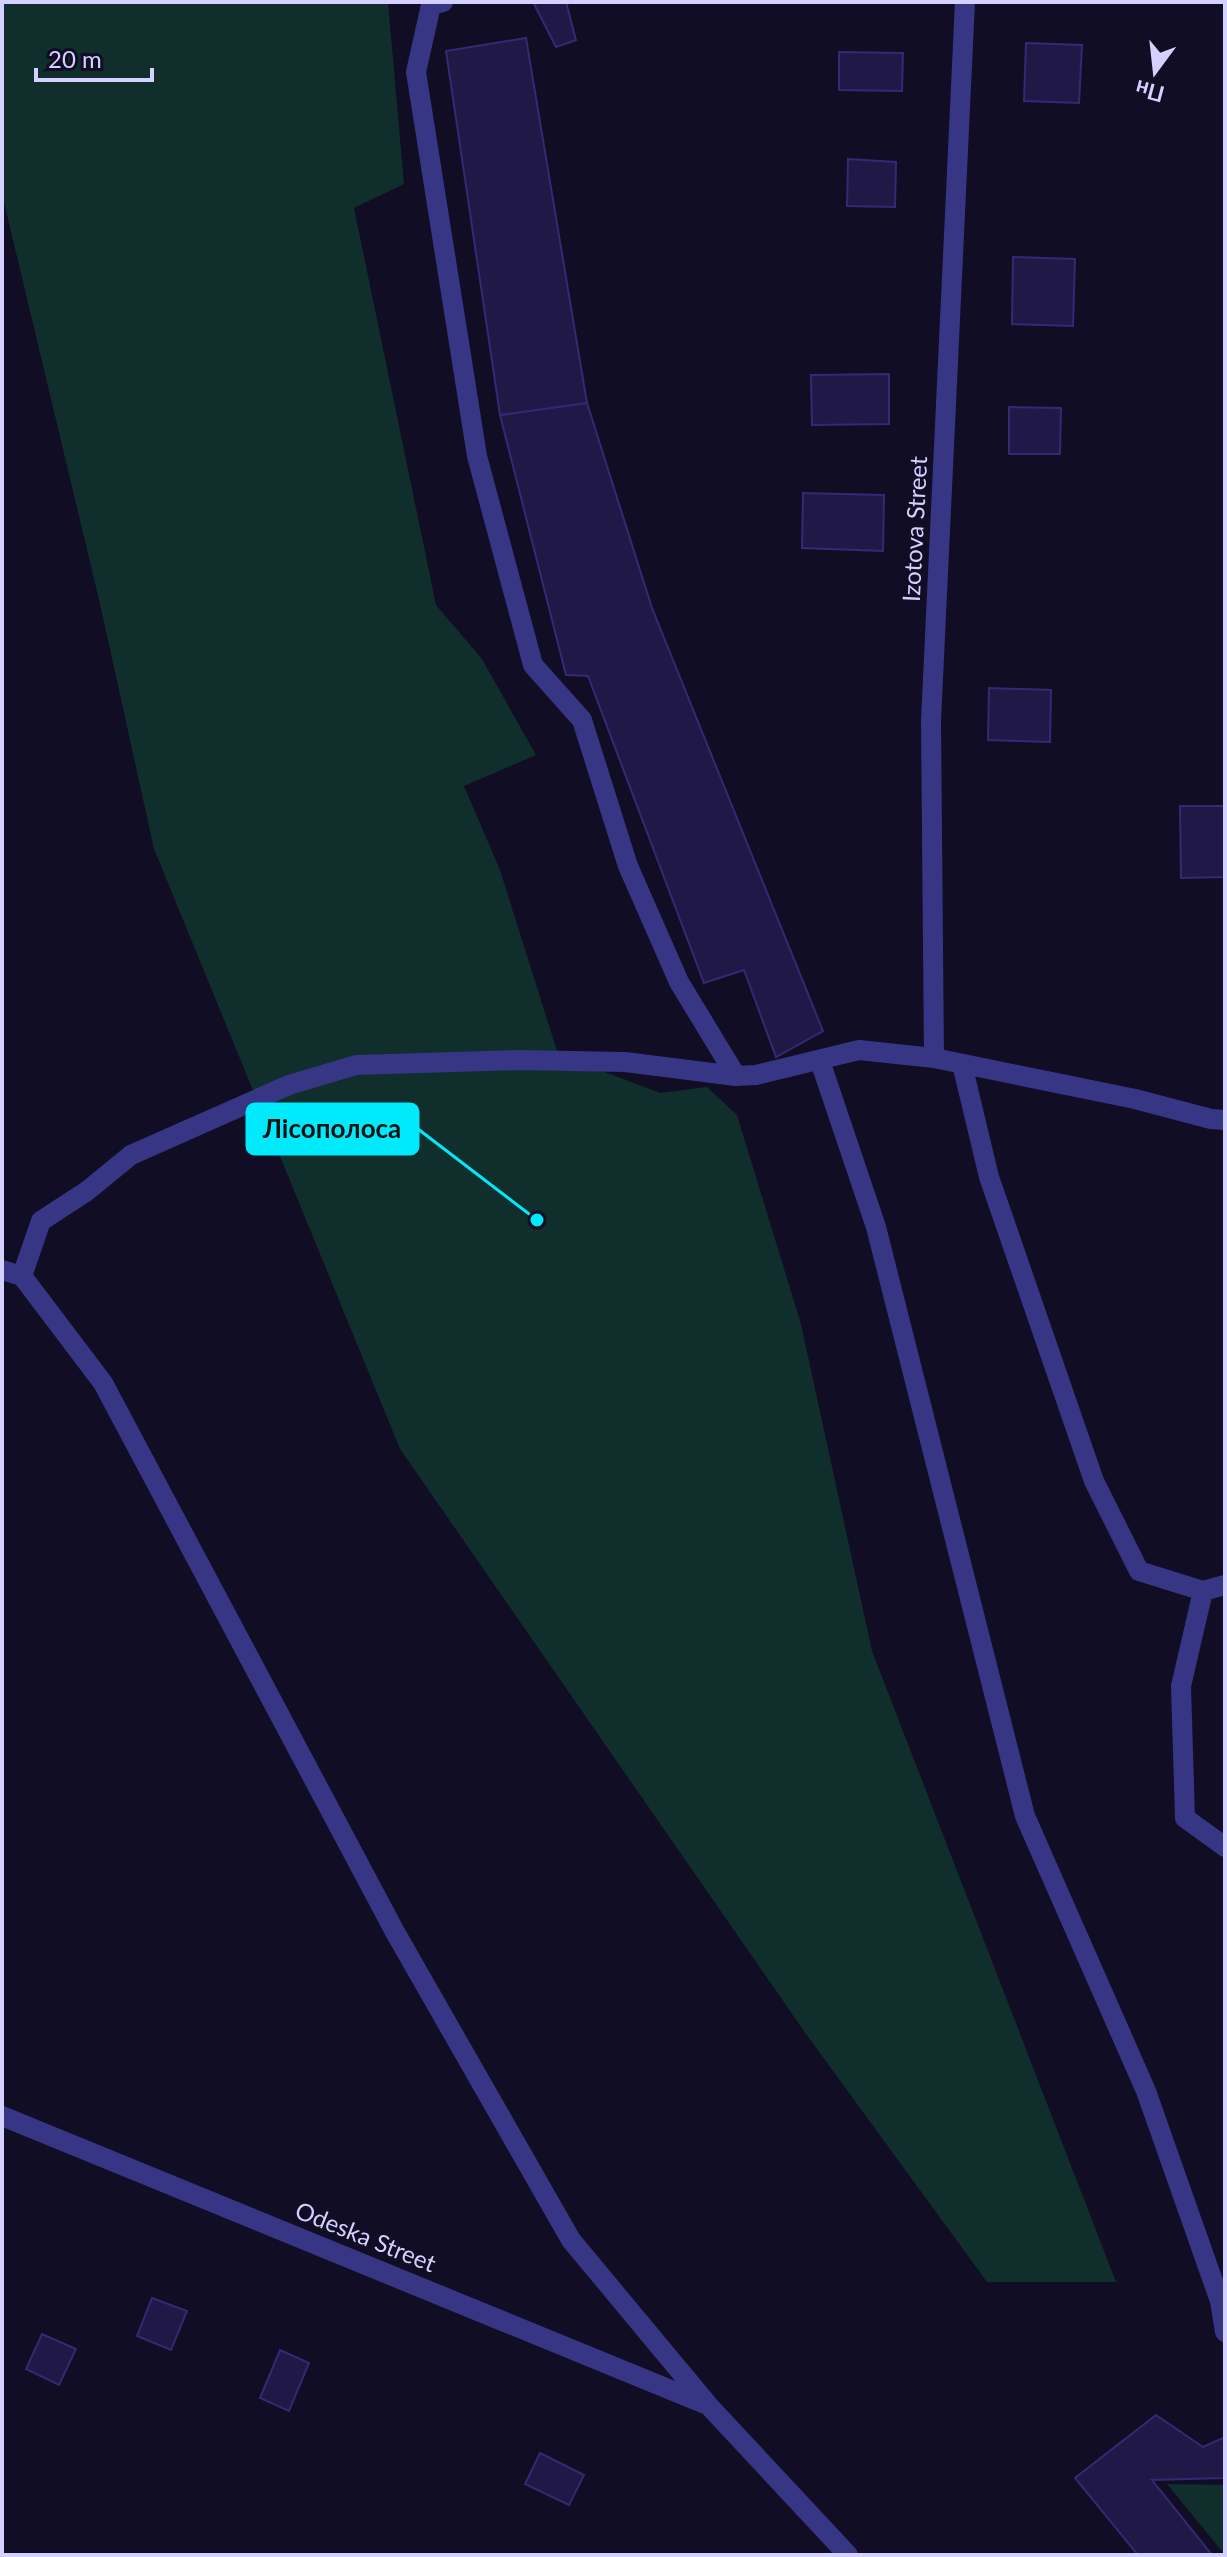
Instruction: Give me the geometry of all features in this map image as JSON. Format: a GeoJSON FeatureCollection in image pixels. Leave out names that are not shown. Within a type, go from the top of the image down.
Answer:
{"type":"FeatureCollection","features":[{"type":"Feature","properties":{"kind":"street"},"geometry":{"type":"LineString","coordinates":[[443,2],[431,5],[416,72],[477,456],[533,665],[582,720],[628,866],[679,982],[736,1076]]}},
{"type":"Feature","properties":{"kind":"street","name":"Izotova Street"},"geometry":{"type":"LineString","coordinates":[[934,1058],[931,721],[965,2]]}},
{"type":"Feature","properties":{"kind":"street"},"geometry":{"type":"LineString","coordinates":[[848,2555],[709,2406],[571,2240],[395,1932],[103,1383],[12,1273],[41,1221],[87,1191],[131,1155],[289,1085],[356,1065],[519,1060],[625,1062],[736,1076],[756,1075],[859,1050],[934,1058],[1225,1120]]}},
{"type":"Feature","properties":{"kind":"street"},"geometry":{"type":"LineString","coordinates":[[820,1061],[876,1227],[1025,1816],[1146,2091],[1220,2301],[1225,2332]]}},
{"type":"Feature","properties":{"kind":"street"},"geometry":{"type":"LineString","coordinates":[[962,1064],[989,1177],[1094,1481],[1139,1571],[1203,1591],[1225,1585]]}},
{"type":"Feature","properties":{"kind":"street"},"geometry":{"type":"LineString","coordinates":[[1203,1591],[1181,1686],[1185,1818],[1225,1847]]}},
{"type":"Feature","properties":{"kind":"street","name":"Odeska Street"},"geometry":{"type":"LineString","coordinates":[[2,2116],[709,2406]]}},
{"type":"Feature","properties":{"kind":"green space"},"geometry":{"type":"Polygon","coordinates":[[[2,2],[388,2],[404,184],[354,208],[436,605],[482,659],[536,755],[464,786],[500,870],[558,1054],[660,1093],[707,1087],[737,1115],[801,1324],[872,1651],[1116,2282],[987,2282],[806,2034],[400,1449],[154,849],[100,604],[2,194],[2,2]]]}},
{"type":"Feature","properties":{"kind":"green space"},"geometry":{"type":"Polygon","coordinates":[[[1167,2484],[1225,2485],[1225,2555],[1167,2484]]]}},
{"type":"Feature","properties":{"kind":"building"},"geometry":{"type":"Polygon","coordinates":[[[533,2],[566,2],[576,40],[556,47],[533,2]]]}},
{"type":"Feature","properties":{"kind":"building"},"geometry":{"type":"Polygon","coordinates":[[[526,38],[587,403],[500,415],[446,51],[526,38]]]}},
{"type":"Feature","properties":{"kind":"building"},"geometry":{"type":"Polygon","coordinates":[[[1026,43],[1082,45],[1079,103],[1024,101],[1026,43]]]}},
{"type":"Feature","properties":{"kind":"building"},"geometry":{"type":"Polygon","coordinates":[[[839,52],[903,53],[902,91],[839,90],[839,52]]]}},
{"type":"Feature","properties":{"kind":"building"},"geometry":{"type":"Polygon","coordinates":[[[848,159],[896,162],[895,207],[847,206],[848,159]]]}},
{"type":"Feature","properties":{"kind":"building"},"geometry":{"type":"Polygon","coordinates":[[[1013,257],[1075,259],[1073,326],[1012,324],[1013,257]]]}},
{"type":"Feature","properties":{"kind":"building"},"geometry":{"type":"Polygon","coordinates":[[[889,374],[889,424],[812,425],[811,375],[889,374]]]}},
{"type":"Feature","properties":{"kind":"building"},"geometry":{"type":"Polygon","coordinates":[[[587,403],[652,608],[823,1031],[776,1057],[744,970],[704,983],[588,676],[566,675],[500,415],[587,403]]]}},
{"type":"Feature","properties":{"kind":"building"},"geometry":{"type":"Polygon","coordinates":[[[1009,407],[1061,408],[1060,454],[1009,454],[1009,407]]]}},
{"type":"Feature","properties":{"kind":"building"},"geometry":{"type":"Polygon","coordinates":[[[803,493],[884,495],[883,551],[802,548],[803,493]]]}},
{"type":"Feature","properties":{"kind":"building"},"geometry":{"type":"Polygon","coordinates":[[[989,688],[1051,690],[1050,742],[988,740],[989,688]]]}},
{"type":"Feature","properties":{"kind":"building"},"geometry":{"type":"Polygon","coordinates":[[[1180,806],[1225,806],[1225,877],[1181,878],[1180,806]]]}},
{"type":"Feature","properties":{"kind":"building"},"geometry":{"type":"Polygon","coordinates":[[[152,2298],[187,2311],[171,2350],[137,2336],[152,2298]]]}},
{"type":"Feature","properties":{"kind":"building"},"geometry":{"type":"Polygon","coordinates":[[[42,2334],[76,2349],[59,2385],[26,2369],[42,2334]]]}},
{"type":"Feature","properties":{"kind":"building"},"geometry":{"type":"Polygon","coordinates":[[[280,2350],[309,2363],[289,2411],[260,2398],[280,2350]]]}},
{"type":"Feature","properties":{"kind":"building"},"geometry":{"type":"Polygon","coordinates":[[[1156,2415],[1203,2447],[1225,2437],[1225,2478],[1152,2480],[1212,2555],[1138,2555],[1075,2478],[1156,2415]]]}},
{"type":"Feature","properties":{"kind":"building"},"geometry":{"type":"Polygon","coordinates":[[[540,2453],[584,2475],[569,2505],[525,2484],[540,2453]]]}},
{"type":"Feature","properties":{"kind":"place","name":"Лісополоса"},"geometry":{"type":"Point","coordinates":[537,1220]}}]}
